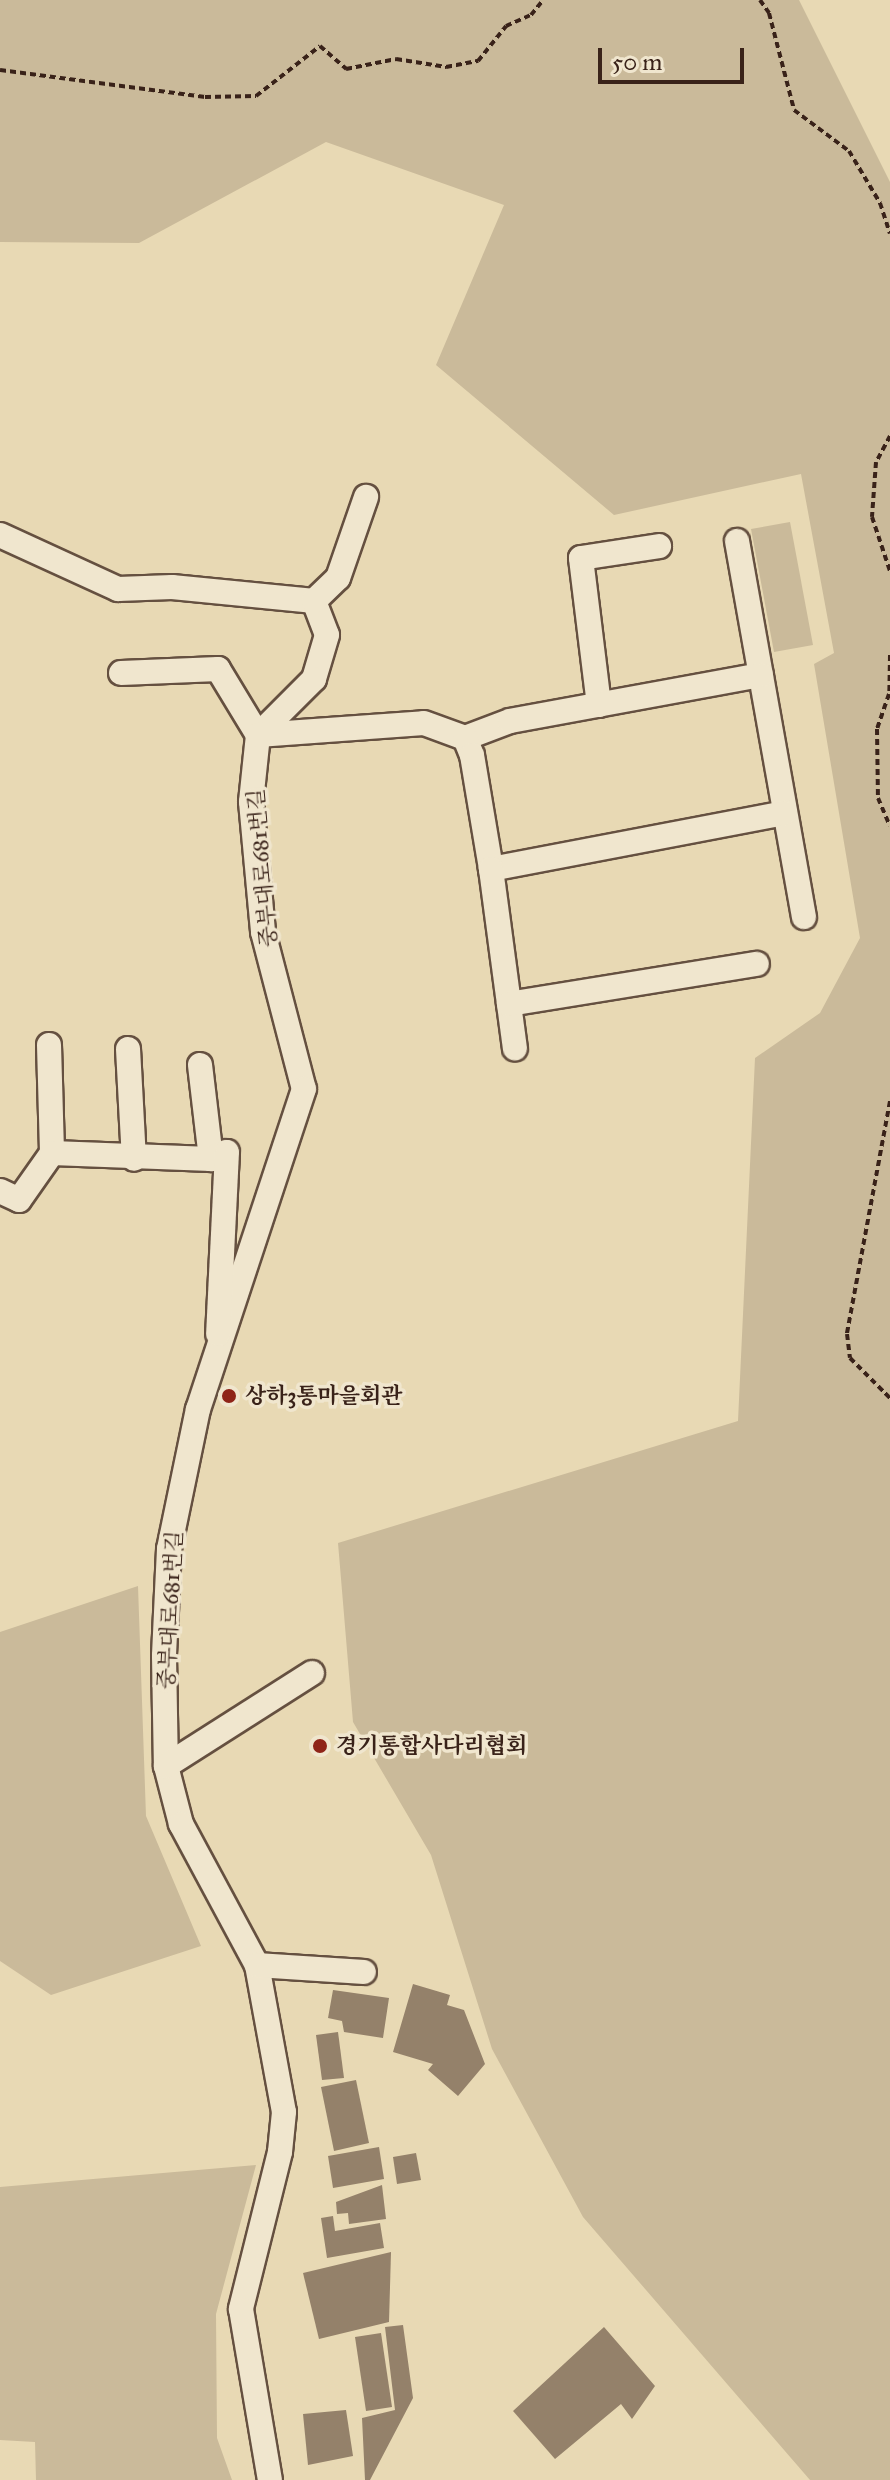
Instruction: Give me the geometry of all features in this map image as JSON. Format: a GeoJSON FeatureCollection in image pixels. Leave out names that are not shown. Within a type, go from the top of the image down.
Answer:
{"type":"FeatureCollection","features":[{"type":"Feature","properties":{"kind":"street"},"geometry":{"type":"LineString","coordinates":[[0,535],[118,589],[172,587],[314,601],[338,578],[366,497]]}},
{"type":"Feature","properties":{"kind":"street"},"geometry":{"type":"LineString","coordinates":[[737,541],[804,917]]}},
{"type":"Feature","properties":{"kind":"street"},"geometry":{"type":"LineString","coordinates":[[599,705],[581,558],[659,546]]}},
{"type":"Feature","properties":{"kind":"street"},"geometry":{"type":"LineString","coordinates":[[258,735],[314,679],[327,635],[314,601]]}},
{"type":"Feature","properties":{"kind":"street"},"geometry":{"type":"LineString","coordinates":[[121,673],[218,669],[258,735]]}},
{"type":"Feature","properties":{"kind":"street"},"geometry":{"type":"LineString","coordinates":[[258,735],[424,723],[465,738],[510,721],[761,675]]}},
{"type":"Feature","properties":{"kind":"street","name":"중부대로681번길"},"geometry":{"type":"LineString","coordinates":[[258,735],[251,802],[263,932],[304,1089],[198,1409],[169,1549],[166,1766],[181,1824],[257,1965],[284,2112],[280,2152],[241,2309],[270,2480]]}},
{"type":"Feature","properties":{"kind":"street"},"geometry":{"type":"LineString","coordinates":[[465,738],[472,755],[491,869],[515,1048]]}},
{"type":"Feature","properties":{"kind":"street"},"geometry":{"type":"LineString","coordinates":[[491,869],[785,813]]}},
{"type":"Feature","properties":{"kind":"street"},"geometry":{"type":"LineString","coordinates":[[509,1004],[757,964]]}},
{"type":"Feature","properties":{"kind":"street"},"geometry":{"type":"LineString","coordinates":[[0,1191],[19,1200],[52,1153],[49,1045]]}},
{"type":"Feature","properties":{"kind":"street"},"geometry":{"type":"LineString","coordinates":[[128,1049],[134,1159]]}},
{"type":"Feature","properties":{"kind":"street"},"geometry":{"type":"LineString","coordinates":[[200,1065],[211,1159]]}},
{"type":"Feature","properties":{"kind":"street"},"geometry":{"type":"LineString","coordinates":[[52,1153],[134,1159],[211,1159],[227,1152],[216,1292],[219,1347]]}},
{"type":"Feature","properties":{"kind":"street"},"geometry":{"type":"LineString","coordinates":[[166,1766],[312,1673]]}},
{"type":"Feature","properties":{"kind":"street"},"geometry":{"type":"LineString","coordinates":[[257,1965],[364,1972]]}},
{"type":"Feature","properties":{"kind":"path"},"geometry":{"type":"LineString","coordinates":[[0,70],[205,97],[256,96],[320,46],[346,69],[396,59],[446,67],[478,61],[506,26],[531,15],[543,0]]}},
{"type":"Feature","properties":{"kind":"path"},"geometry":{"type":"LineString","coordinates":[[762,1],[794,110],[849,151],[880,203],[890,233]]}},
{"type":"Feature","properties":{"kind":"path"},"geometry":{"type":"LineString","coordinates":[[890,436],[876,462],[872,517],[890,571]]}},
{"type":"Feature","properties":{"kind":"path"},"geometry":{"type":"LineString","coordinates":[[890,655],[889,694],[877,729],[878,798],[890,826]]}},
{"type":"Feature","properties":{"kind":"path"},"geometry":{"type":"LineString","coordinates":[[890,1101],[847,1334],[850,1358],[890,1398]]}},
{"type":"Feature","properties":{"kind":"shaded area"},"geometry":{"type":"Polygon","coordinates":[[[0,0],[799,0],[890,182],[890,2480],[810,2480],[583,2217],[492,2049],[431,1855],[353,1722],[338,1543],[738,1421],[755,1058],[820,1013],[860,938],[814,664],[834,653],[801,474],[614,515],[436,365],[504,205],[326,142],[139,243],[0,242],[0,0]]]}},
{"type":"Feature","properties":{"kind":"shaded area"},"geometry":{"type":"Polygon","coordinates":[[[790,522],[813,645],[774,652],[751,529],[790,522]]]}},
{"type":"Feature","properties":{"kind":"shaded area"},"geometry":{"type":"Polygon","coordinates":[[[138,1586],[146,1816],[201,1946],[51,1995],[0,1961],[0,1632],[138,1586]]]}},
{"type":"Feature","properties":{"kind":"shaded area"},"geometry":{"type":"Polygon","coordinates":[[[256,2165],[216,2314],[217,2438],[232,2480],[36,2480],[35,2442],[0,2440],[0,2187],[256,2165]]]}},
{"type":"Feature","properties":{"kind":"building"},"geometry":{"type":"Polygon","coordinates":[[[413,1984],[450,1995],[447,2005],[464,2010],[485,2064],[458,2096],[428,2070],[433,2064],[393,2052],[413,1984]]]}},
{"type":"Feature","properties":{"kind":"building"},"geometry":{"type":"Polygon","coordinates":[[[333,1990],[389,1998],[383,2038],[344,2032],[342,2021],[328,2018],[333,1990]]]}},
{"type":"Feature","properties":{"kind":"building"},"geometry":{"type":"Polygon","coordinates":[[[338,2032],[344,2078],[322,2080],[316,2035],[338,2032]]]}},
{"type":"Feature","properties":{"kind":"building"},"geometry":{"type":"Polygon","coordinates":[[[356,2080],[369,2143],[334,2151],[321,2087],[356,2080]]]}},
{"type":"Feature","properties":{"kind":"building"},"geometry":{"type":"Polygon","coordinates":[[[379,2147],[384,2179],[333,2188],[328,2156],[379,2147]]]}},
{"type":"Feature","properties":{"kind":"building"},"geometry":{"type":"Polygon","coordinates":[[[416,2153],[421,2180],[397,2184],[393,2157],[416,2153]]]}},
{"type":"Feature","properties":{"kind":"building"},"geometry":{"type":"Polygon","coordinates":[[[382,2185],[386,2219],[349,2224],[348,2213],[337,2214],[336,2202],[382,2185]]]}},
{"type":"Feature","properties":{"kind":"building"},"geometry":{"type":"Polygon","coordinates":[[[333,2216],[335,2231],[380,2223],[384,2248],[327,2258],[321,2218],[333,2216]]]}},
{"type":"Feature","properties":{"kind":"building"},"geometry":{"type":"Polygon","coordinates":[[[391,2252],[389,2322],[319,2339],[303,2273],[391,2252]]]}},
{"type":"Feature","properties":{"kind":"building"},"geometry":{"type":"Polygon","coordinates":[[[403,2325],[413,2398],[370,2480],[365,2480],[362,2418],[395,2410],[385,2327],[403,2325]]]}},
{"type":"Feature","properties":{"kind":"building"},"geometry":{"type":"Polygon","coordinates":[[[604,2327],[655,2386],[632,2419],[621,2404],[555,2459],[513,2411],[604,2327]]]}},
{"type":"Feature","properties":{"kind":"building"},"geometry":{"type":"Polygon","coordinates":[[[381,2333],[392,2407],[366,2411],[355,2337],[381,2333]]]}},
{"type":"Feature","properties":{"kind":"building"},"geometry":{"type":"Polygon","coordinates":[[[346,2410],[353,2456],[308,2465],[303,2414],[346,2410]]]}},
{"type":"Feature","properties":{"kind":"place","name":"상하3통마을회관"},"geometry":{"type":"Point","coordinates":[229,1396]}},
{"type":"Feature","properties":{"kind":"place","name":"경기통합사다리협회"},"geometry":{"type":"Point","coordinates":[320,1746]}}]}
